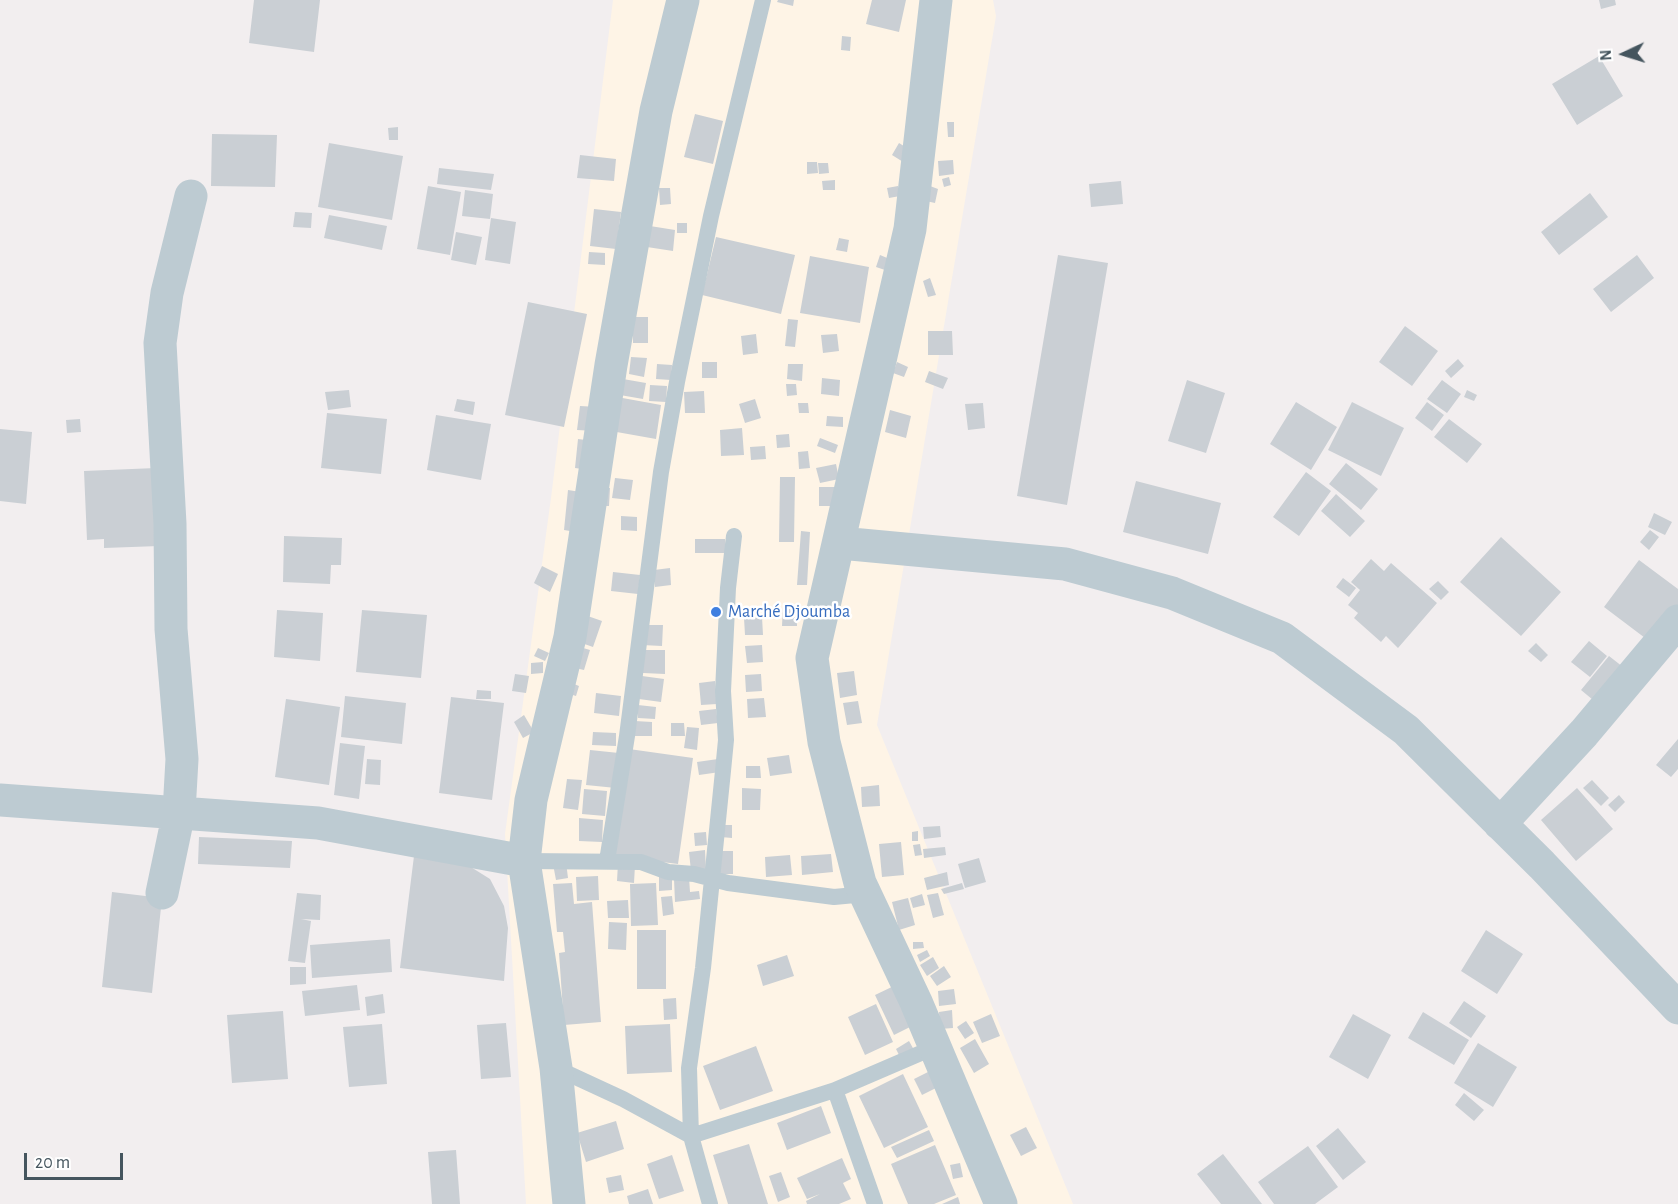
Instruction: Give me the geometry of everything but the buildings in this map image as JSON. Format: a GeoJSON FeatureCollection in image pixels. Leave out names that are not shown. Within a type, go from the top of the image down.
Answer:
{"type":"FeatureCollection","features":[{"type":"Feature","properties":{"kind":"street"},"geometry":{"type":"LineString","coordinates":[[936,0],[910,229],[812,658],[824,742],[866,894],[935,1047],[1001,1204]]}},
{"type":"Feature","properties":{"kind":"street"},"geometry":{"type":"LineString","coordinates":[[569,1204],[556,1068],[524,861],[531,800],[570,637],[613,353],[656,111],[681,1]]}},
{"type":"Feature","properties":{"kind":"street"},"geometry":{"type":"LineString","coordinates":[[162,893],[179,812],[182,759],[171,629],[170,524],[160,343],[167,293],[191,195]]}},
{"type":"Feature","properties":{"kind":"street"},"geometry":{"type":"LineString","coordinates":[[840,543],[1065,564],[1172,593],[1282,638],[1406,730],[1678,1008]]}},
{"type":"Feature","properties":{"kind":"street"},"geometry":{"type":"LineString","coordinates":[[1500,824],[1584,733],[1678,621]]}},
{"type":"Feature","properties":{"kind":"street"},"geometry":{"type":"LineString","coordinates":[[0,800],[318,824],[524,861]]}},
{"type":"Feature","properties":{"kind":"lane"},"geometry":{"type":"LineString","coordinates":[[607,861],[627,736],[661,472],[675,393],[711,216],[763,0]]}},
{"type":"Feature","properties":{"kind":"lane"},"geometry":{"type":"LineString","coordinates":[[710,1204],[691,1136],[689,1068],[703,968],[710,880],[726,740],[724,680],[728,588],[734,536]]}},
{"type":"Feature","properties":{"kind":"lane"},"geometry":{"type":"LineString","coordinates":[[524,861],[641,862],[668,872],[694,874],[710,880],[834,897],[866,894]]}},
{"type":"Feature","properties":{"kind":"lane"},"geometry":{"type":"LineString","coordinates":[[556,1068],[623,1099],[691,1136],[835,1090],[935,1047]]}},
{"type":"Feature","properties":{"kind":"lane"},"geometry":{"type":"LineString","coordinates":[[835,1090],[875,1204]]}},
{"type":"Feature","properties":{"kind":"shaded area","name":"Marché Djoumba"},"geometry":{"type":"Polygon","coordinates":[[[613,0],[993,0],[996,16],[877,725],[1073,1204],[526,1204],[505,834],[551,498],[613,0]]]}},
{"type":"Feature","properties":{"kind":"place","name":"Marché Djoumba"},"geometry":{"type":"Point","coordinates":[716,612]}}]}
